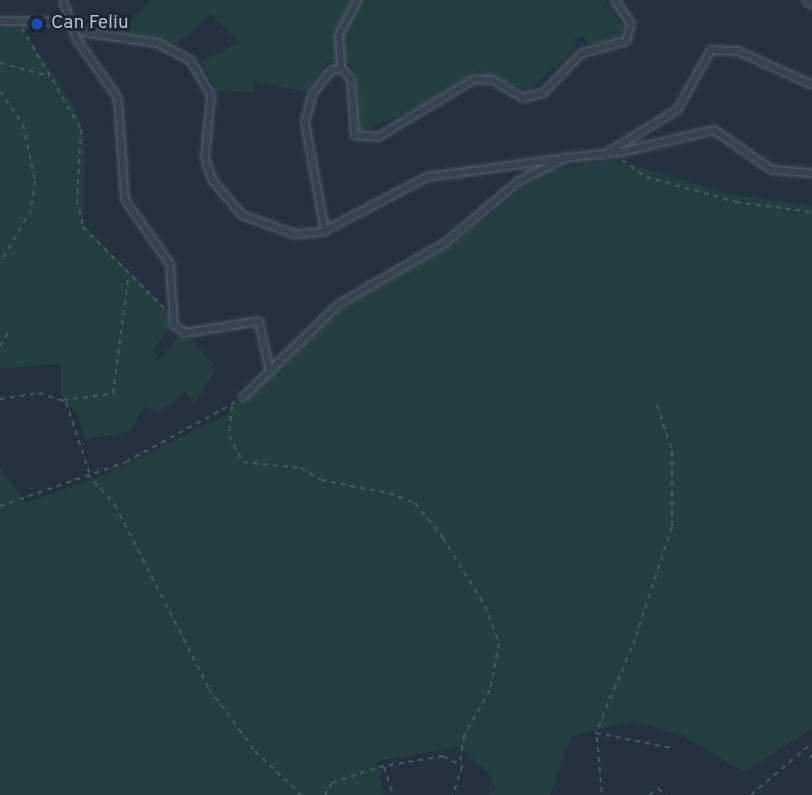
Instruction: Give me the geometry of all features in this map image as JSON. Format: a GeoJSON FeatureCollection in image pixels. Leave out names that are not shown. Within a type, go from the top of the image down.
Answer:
{"type":"FeatureCollection","features":[{"type":"Feature","properties":{"kind":"street"},"geometry":{"type":"LineString","coordinates":[[63,0],[68,22],[118,97],[125,200],[170,264],[172,316],[185,332],[259,321],[270,372]]}},
{"type":"Feature","properties":{"kind":"street"},"geometry":{"type":"LineString","coordinates":[[354,2],[340,35],[341,68],[351,78],[352,131],[359,138],[378,137],[475,79],[493,80],[523,98],[543,93],[582,53],[626,41],[631,24],[615,0]]}},
{"type":"Feature","properties":{"kind":"street"},"geometry":{"type":"LineString","coordinates":[[806,0],[812,5]]}},
{"type":"Feature","properties":{"kind":"street"},"geometry":{"type":"LineString","coordinates":[[0,21],[68,22],[83,32],[167,46],[198,66],[211,95],[205,159],[218,188],[242,215],[262,225],[304,236],[325,230],[417,180],[565,158],[604,155],[714,130],[772,170],[812,173]]}},
{"type":"Feature","properties":{"kind":"street"},"geometry":{"type":"LineString","coordinates":[[604,155],[677,110],[710,50],[738,51],[812,85]]}},
{"type":"Feature","properties":{"kind":"street"},"geometry":{"type":"LineString","coordinates":[[325,230],[305,122],[313,93],[325,76],[341,68]]}},
{"type":"Feature","properties":{"kind":"street"},"geometry":{"type":"LineString","coordinates":[[243,397],[339,304],[445,243],[519,181],[565,158]]}},
{"type":"Feature","properties":{"kind":"path"},"geometry":{"type":"LineString","coordinates":[[18,21],[81,129],[76,200],[83,227],[128,279],[172,316]]}},
{"type":"Feature","properties":{"kind":"path"},"geometry":{"type":"LineString","coordinates":[[0,63],[50,76]]}},
{"type":"Feature","properties":{"kind":"path"},"geometry":{"type":"LineString","coordinates":[[0,91],[23,125],[35,181],[31,210],[0,263]]}},
{"type":"Feature","properties":{"kind":"path"},"geometry":{"type":"LineString","coordinates":[[621,152],[622,166],[646,177],[736,202],[812,212]]}},
{"type":"Feature","properties":{"kind":"path"},"geometry":{"type":"LineString","coordinates":[[0,399],[39,393],[63,400],[113,394],[128,279]]}},
{"type":"Feature","properties":{"kind":"path"},"geometry":{"type":"LineString","coordinates":[[0,346],[8,333]]}},
{"type":"Feature","properties":{"kind":"path"},"geometry":{"type":"LineString","coordinates":[[0,506],[126,462],[232,406],[243,397]]}},
{"type":"Feature","properties":{"kind":"path"},"geometry":{"type":"LineString","coordinates":[[63,400],[74,412],[88,474],[115,505],[209,689],[255,751],[301,795]]}},
{"type":"Feature","properties":{"kind":"path"},"geometry":{"type":"LineString","coordinates":[[602,795],[597,736],[672,527],[673,451],[657,405]]}},
{"type":"Feature","properties":{"kind":"path"},"geometry":{"type":"LineString","coordinates":[[232,406],[229,436],[243,462],[301,468],[321,480],[389,493],[415,503],[443,538],[485,606],[499,643],[490,690],[464,736],[453,795]]}},
{"type":"Feature","properties":{"kind":"path"},"geometry":{"type":"LineString","coordinates":[[597,736],[672,748]]}},
{"type":"Feature","properties":{"kind":"path"},"geometry":{"type":"LineString","coordinates":[[751,795],[812,743]]}},
{"type":"Feature","properties":{"kind":"path"},"geometry":{"type":"LineString","coordinates":[[325,795],[332,783],[384,766],[443,756],[460,761]]}},
{"type":"Feature","properties":{"kind":"path"},"geometry":{"type":"LineString","coordinates":[[384,766],[393,795]]}},
{"type":"Feature","properties":{"kind":"path"},"geometry":{"type":"LineString","coordinates":[[649,795],[663,788],[666,795]]}},
{"type":"Feature","properties":{"kind":"green space"},"geometry":{"type":"Polygon","coordinates":[[[151,0],[605,0],[623,28],[618,40],[587,44],[584,36],[575,39],[576,48],[530,91],[478,71],[426,105],[363,131],[356,127],[357,75],[349,63],[327,63],[305,92],[254,81],[254,92],[217,91],[201,62],[240,42],[210,14],[177,44],[121,32],[151,0]]]}},
{"type":"Feature","properties":{"kind":"green space"},"geometry":{"type":"Polygon","coordinates":[[[0,28],[22,29],[74,106],[85,138],[84,225],[167,311],[170,329],[152,350],[160,359],[179,337],[190,339],[217,368],[194,404],[185,391],[158,414],[145,406],[131,431],[85,440],[78,416],[61,395],[61,364],[0,368],[0,28]]]}},
{"type":"Feature","properties":{"kind":"green space"},"geometry":{"type":"Polygon","coordinates":[[[613,160],[730,194],[812,206],[812,729],[744,772],[684,736],[633,721],[571,737],[550,795],[487,795],[495,790],[489,774],[460,747],[377,761],[384,795],[0,795],[0,468],[26,503],[106,474],[224,416],[343,308],[467,234],[543,171],[613,160]]]}},
{"type":"Feature","properties":{"kind":"place","name":"Can Feliu"},"geometry":{"type":"Point","coordinates":[37,24]}}]}
